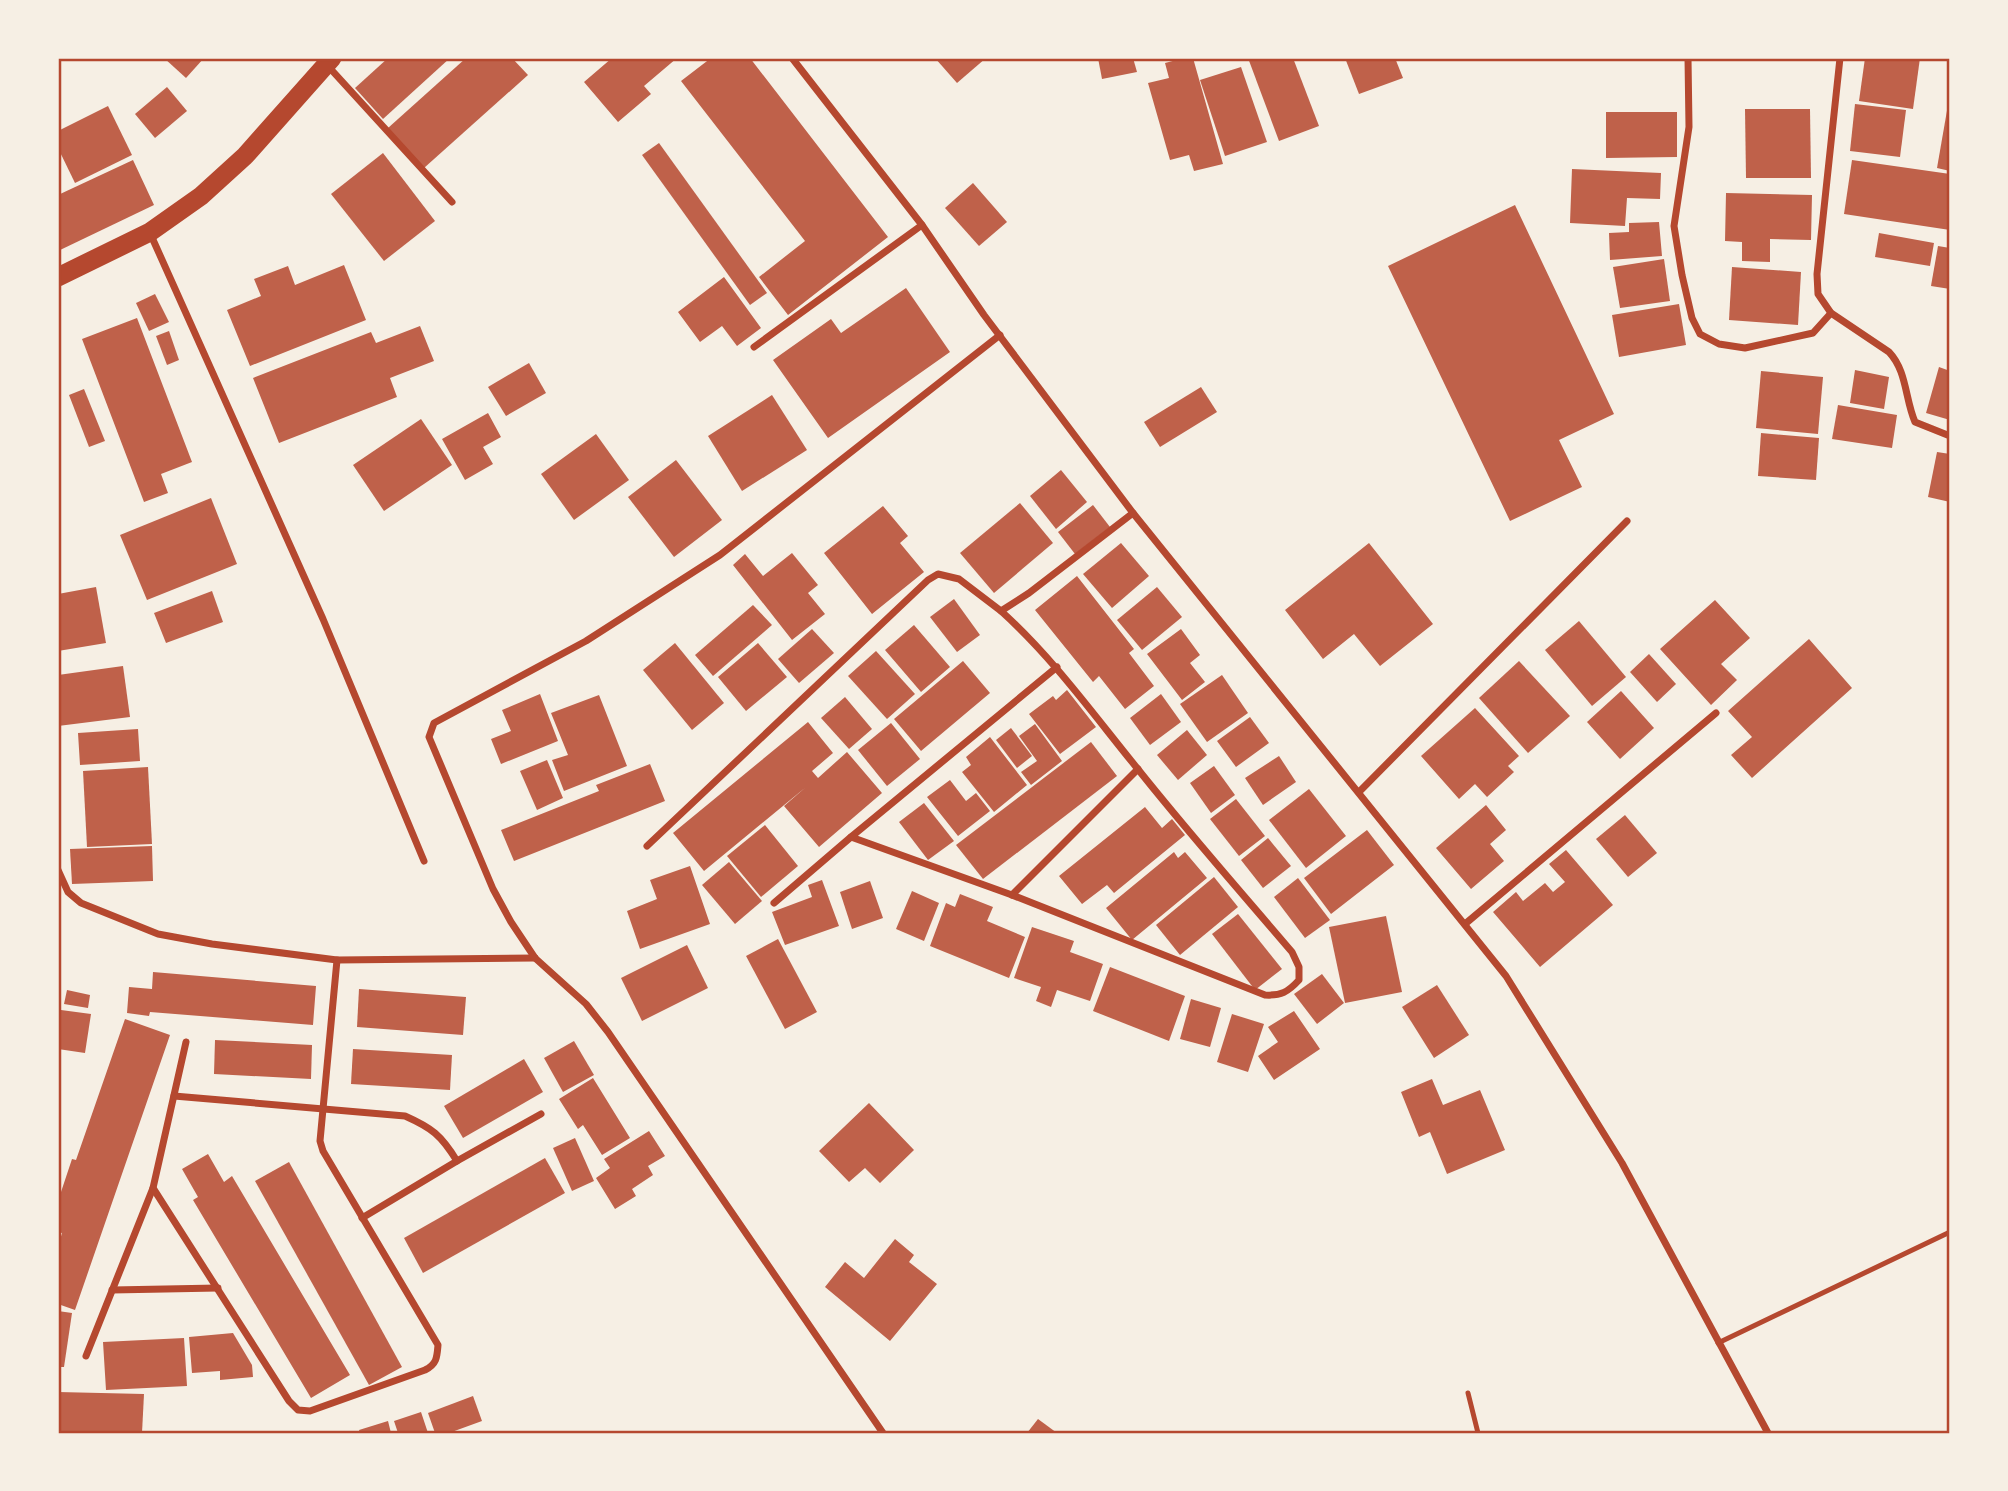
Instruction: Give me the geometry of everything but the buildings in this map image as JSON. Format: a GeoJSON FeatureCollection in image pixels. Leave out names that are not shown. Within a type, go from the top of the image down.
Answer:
{"type":"FeatureCollection","features":[{"type":"Feature","properties":{"kind":"highway"},"geometry":{"type":"LineString","coordinates":[[58,277],[150,232],[201,196],[245,156],[330,61]]}},
{"type":"Feature","properties":{"kind":"street"},"geometry":{"type":"LineString","coordinates":[[792,58],[922,225],[1133,513],[1506,976],[1622,1163],[1768,1433]]}},
{"type":"Feature","properties":{"kind":"street"},"geometry":{"type":"LineString","coordinates":[[1688,58],[1689,127],[1674,226],[1692,318],[1700,334],[1719,344],[1745,348],[1814,333],[1831,313]]}},
{"type":"Feature","properties":{"kind":"street"},"geometry":{"type":"LineString","coordinates":[[1840,58],[1817,274],[1818,294],[1831,313],[1897,360],[1908,406],[1915,422],[1950,436]]}},
{"type":"Feature","properties":{"kind":"street"},"geometry":{"type":"LineString","coordinates":[[330,61],[452,202]]}},
{"type":"Feature","properties":{"kind":"street"},"geometry":{"type":"LineString","coordinates":[[754,347],[922,225]]}},
{"type":"Feature","properties":{"kind":"street"},"geometry":{"type":"LineString","coordinates":[[150,232],[323,619],[424,861]]}},
{"type":"Feature","properties":{"kind":"street"},"geometry":{"type":"LineString","coordinates":[[883,1433],[608,1032],[586,1004],[535,958],[511,922],[493,888],[429,737],[434,723],[586,641],[720,555],[1000,335]]}},
{"type":"Feature","properties":{"kind":"street"},"geometry":{"type":"LineString","coordinates":[[1001,611],[1029,593],[1133,513]]}},
{"type":"Feature","properties":{"kind":"street"},"geometry":{"type":"LineString","coordinates":[[1359,792],[1627,520]]}},
{"type":"Feature","properties":{"kind":"street"},"geometry":{"type":"LineString","coordinates":[[647,845],[928,580],[938,574],[959,579],[1001,611],[1033,640],[1057,667],[1138,769],[1292,952],[1299,967],[1298,980],[1289,990],[1278,996],[1265,995],[1012,895],[851,838]]}},
{"type":"Feature","properties":{"kind":"street"},"geometry":{"type":"LineString","coordinates":[[775,903],[1057,667]]}},
{"type":"Feature","properties":{"kind":"street"},"geometry":{"type":"LineString","coordinates":[[1465,924],[1716,713]]}},
{"type":"Feature","properties":{"kind":"street"},"geometry":{"type":"LineString","coordinates":[[1012,895],[1138,769]]}},
{"type":"Feature","properties":{"kind":"street"},"geometry":{"type":"LineString","coordinates":[[58,870],[68,892],[81,903],[158,934],[212,944],[337,960],[535,958]]}},
{"type":"Feature","properties":{"kind":"street"},"geometry":{"type":"LineString","coordinates":[[153,1188],[289,1401],[299,1410],[310,1410],[433,1366],[437,1359],[438,1345],[362,1219],[320,1140],[337,960]]}},
{"type":"Feature","properties":{"kind":"street"},"geometry":{"type":"LineString","coordinates":[[86,1356],[153,1188],[186,1042]]}},
{"type":"Feature","properties":{"kind":"street"},"geometry":{"type":"LineString","coordinates":[[174,1096],[405,1116],[429,1127],[443,1138],[457,1161]]}},
{"type":"Feature","properties":{"kind":"street"},"geometry":{"type":"LineString","coordinates":[[362,1219],[541,1114]]}},
{"type":"Feature","properties":{"kind":"street"},"geometry":{"type":"LineString","coordinates":[[113,1290],[218,1288]]}},
{"type":"Feature","properties":{"kind":"lane"},"geometry":{"type":"LineString","coordinates":[[1718,1343],[1950,1231]]}},
{"type":"Feature","properties":{"kind":"lane"},"geometry":{"type":"LineString","coordinates":[[1468,1393],[1478,1433]]}}]}
